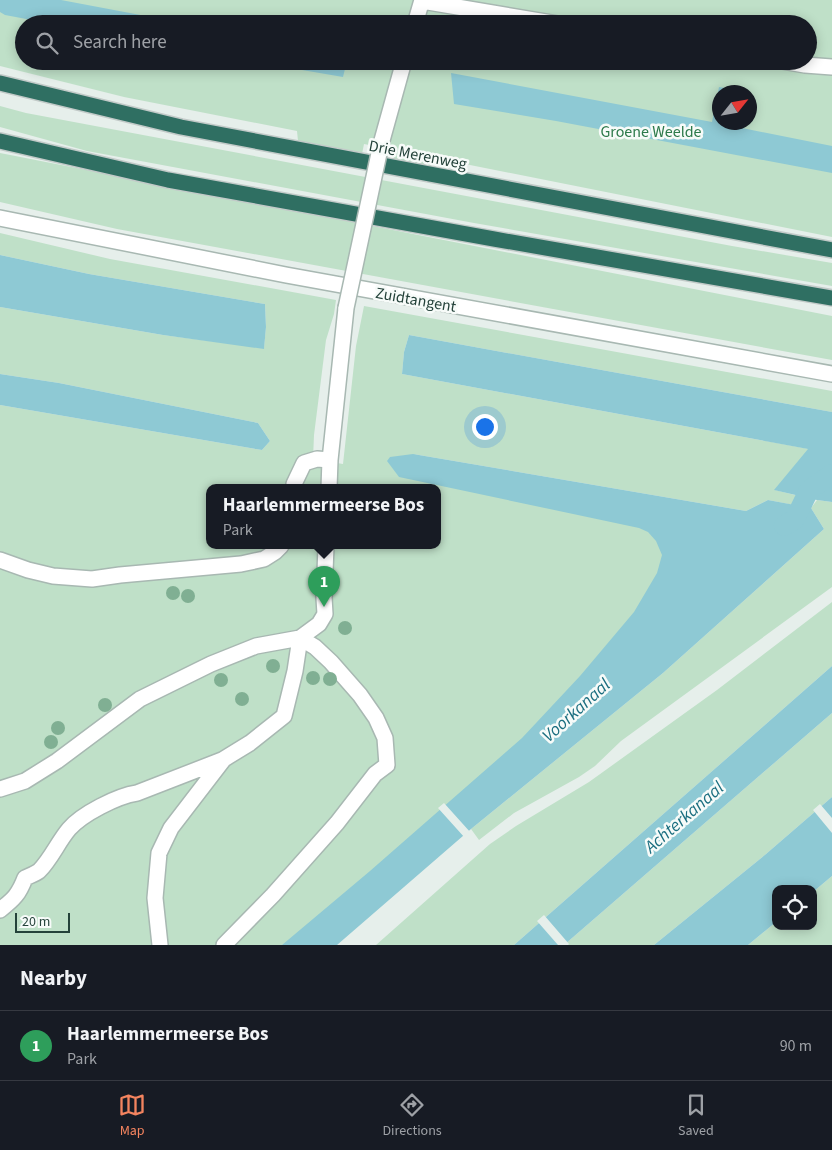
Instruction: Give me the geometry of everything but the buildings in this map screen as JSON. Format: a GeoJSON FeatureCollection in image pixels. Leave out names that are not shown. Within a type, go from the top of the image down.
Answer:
{"type":"FeatureCollection","features":[{"type":"Feature","properties":{"kind":"highway","name":"Drie Merenweg"},"geometry":{"type":"LineString","coordinates":[[0,83],[181,127],[832,250]]}},
{"type":"Feature","properties":{"kind":"highway"},"geometry":{"type":"LineString","coordinates":[[0,141],[168,180],[494,240],[832,298]]}},
{"type":"Feature","properties":{"kind":"street"},"geometry":{"type":"LineString","coordinates":[[418,15],[422,0],[507,15]]}},
{"type":"Feature","properties":{"kind":"street"},"geometry":{"type":"LineString","coordinates":[[817,66],[832,67]]}},
{"type":"Feature","properties":{"kind":"street"},"geometry":{"type":"LineString","coordinates":[[329,484],[346,308],[381,144],[402,70]]}},
{"type":"Feature","properties":{"kind":"street","name":"Zuidtangent"},"geometry":{"type":"LineString","coordinates":[[0,218],[304,278],[832,374]]}},
{"type":"Feature","properties":{"kind":"street"},"geometry":{"type":"LineString","coordinates":[[294,484],[304,463],[317,459],[330,460]]}},
{"type":"Feature","properties":{"kind":"street"},"geometry":{"type":"LineString","coordinates":[[0,560],[53,576],[92,579],[241,564],[264,559],[278,549]]}},
{"type":"Feature","properties":{"kind":"street"},"geometry":{"type":"LineString","coordinates":[[0,789],[25,781],[57,761],[140,699],[211,664],[256,646],[300,638],[319,624],[325,614],[326,549]]}},
{"type":"Feature","properties":{"kind":"street"},"geometry":{"type":"LineString","coordinates":[[0,910],[20,890],[25,878],[38,872],[69,828],[91,811],[128,794],[137,793],[212,765],[250,743],[284,716],[300,638]]}},
{"type":"Feature","properties":{"kind":"street"},"geometry":{"type":"LineString","coordinates":[[224,945],[273,895],[337,823],[375,774],[387,765],[385,738],[376,718],[360,695],[330,662],[315,647],[300,638]]}},
{"type":"Feature","properties":{"kind":"street"},"geometry":{"type":"LineString","coordinates":[[160,945],[155,898],[159,852],[171,828],[224,759]]}},
{"type":"Feature","properties":{"kind":"green space","name":"Groene Weelde"},"geometry":{"type":"Polygon","coordinates":[[[0,0],[832,0],[832,237],[440,159],[428,170],[393,162],[395,150],[364,144],[362,154],[298,141],[297,131],[124,97],[16,70],[817,70],[817,15],[15,15],[15,70],[0,66],[0,0]]]}},
{"type":"Feature","properties":{"kind":"green space"},"geometry":{"type":"Polygon","coordinates":[[[0,106],[26,113],[732,246],[832,263],[832,286],[474,223],[87,151],[0,127],[0,106]]]}},
{"type":"Feature","properties":{"kind":"green space"},"geometry":{"type":"Polygon","coordinates":[[[0,153],[832,316],[832,360],[117,229],[0,202],[0,153]]]}},
{"type":"Feature","properties":{"kind":"green space"},"geometry":{"type":"Polygon","coordinates":[[[0,233],[110,259],[336,300],[326,340],[314,435],[313,459],[343,464],[356,346],[364,306],[832,391],[832,412],[409,335],[404,352],[402,374],[809,449],[775,490],[799,496],[794,505],[768,500],[746,511],[413,454],[695,529],[599,684],[301,945],[0,945],[0,405],[262,450],[270,441],[258,423],[59,383],[0,374],[0,307],[163,335],[264,348],[266,327],[265,304],[89,274],[0,255],[0,233]]]}},
{"type":"Feature","properties":{"kind":"green space"},"geometry":{"type":"Polygon","coordinates":[[[817,500],[832,502],[832,587],[621,741],[595,766],[514,813],[479,840],[471,829],[663,673],[824,529],[811,508],[817,500]]]}},
{"type":"Feature","properties":{"kind":"green space"},"geometry":{"type":"Polygon","coordinates":[[[832,602],[832,666],[514,945],[376,945],[490,844],[589,782],[717,690],[832,602]]]}},
{"type":"Feature","properties":{"kind":"green space"},"geometry":{"type":"Polygon","coordinates":[[[832,713],[832,797],[766,854],[654,945],[564,945],[832,713]]]}},
{"type":"Feature","properties":{"kind":"green space"},"geometry":{"type":"Polygon","coordinates":[[[832,876],[832,945],[748,945],[772,925],[772,930],[817,930],[817,889],[832,876]]]}},
{"type":"Feature","properties":{"kind":"water"},"geometry":{"type":"Polygon","coordinates":[[[0,0],[61,0],[140,15],[15,15],[15,17],[0,12],[0,0]]]}},
{"type":"Feature","properties":{"kind":"water"},"geometry":{"type":"Polygon","coordinates":[[[302,70],[345,70],[343,77],[302,70]]]}},
{"type":"Feature","properties":{"kind":"water"},"geometry":{"type":"Polygon","coordinates":[[[451,73],[712,122],[712,130],[752,130],[832,146],[832,173],[556,121],[454,104],[451,73]]]}},
{"type":"Feature","properties":{"kind":"water"},"geometry":{"type":"Polygon","coordinates":[[[0,255],[89,274],[265,304],[266,327],[264,349],[163,335],[0,307],[0,255]]]}},
{"type":"Feature","properties":{"kind":"water"},"geometry":{"type":"Polygon","coordinates":[[[409,335],[832,412],[832,502],[774,490],[808,449],[402,374],[404,352],[409,335]]]}},
{"type":"Feature","properties":{"kind":"water"},"geometry":{"type":"Polygon","coordinates":[[[0,374],[59,383],[258,423],[270,441],[262,450],[0,405],[0,374]]]}},
{"type":"Feature","properties":{"kind":"water"},"geometry":{"type":"Polygon","coordinates":[[[413,454],[746,511],[768,500],[811,508],[824,529],[663,673],[471,829],[337,945],[282,945],[522,738],[580,676],[634,612],[657,573],[662,555],[656,541],[648,532],[639,528],[441,486],[441,484],[399,477],[387,461],[390,457],[413,454]]]}},
{"type":"Feature","properties":{"kind":"water","name":"Achterkanaal"},"geometry":{"type":"Polygon","coordinates":[[[832,666],[832,713],[564,945],[514,945],[832,666]]]}},
{"type":"Feature","properties":{"kind":"water"},"geometry":{"type":"Polygon","coordinates":[[[832,797],[832,876],[817,889],[817,885],[772,885],[772,925],[748,945],[654,945],[766,854],[832,797]]]}},
{"type":"Feature","properties":{"kind":"pier"},"geometry":{"type":"Polygon","coordinates":[[[444,803],[471,833],[465,838],[438,808],[444,803]]]}},
{"type":"Feature","properties":{"kind":"pier"},"geometry":{"type":"Polygon","coordinates":[[[820,804],[832,818],[832,833],[813,810],[820,804]]]}},
{"type":"Feature","properties":{"kind":"pier"},"geometry":{"type":"Polygon","coordinates":[[[544,915],[568,945],[558,945],[537,921],[544,915]]]}},
{"type":"Feature","properties":{"kind":"waterway","name":"Voorkanaal"},"geometry":{"type":"LineString","coordinates":[[784,526],[795,519],[809,490],[832,474]]}},
{"type":"Feature","properties":{"kind":"place","name":"Haarlemmermeerse Bos"},"geometry":{"type":"Point","coordinates":[324,607]}}]}
